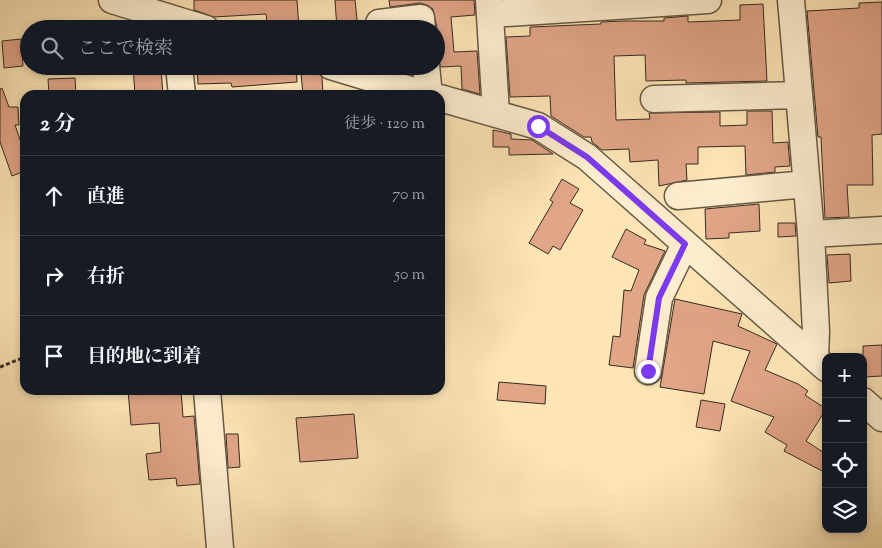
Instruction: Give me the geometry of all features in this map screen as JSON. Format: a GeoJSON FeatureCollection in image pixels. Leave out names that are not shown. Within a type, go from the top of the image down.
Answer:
{"type":"FeatureCollection","features":[{"type":"Feature","properties":{"kind":"street"},"geometry":{"type":"LineString","coordinates":[[112,0],[176,16]]}},
{"type":"Feature","properties":{"kind":"street"},"geometry":{"type":"LineString","coordinates":[[496,113],[490,7],[708,0]]}},
{"type":"Feature","properties":{"kind":"street"},"geometry":{"type":"LineString","coordinates":[[791,0],[820,363]]}},
{"type":"Feature","properties":{"kind":"street"},"geometry":{"type":"LineString","coordinates":[[404,20],[421,18],[421,20]]}},
{"type":"Feature","properties":{"kind":"street"},"geometry":{"type":"LineString","coordinates":[[180,75],[181,90]]}},
{"type":"Feature","properties":{"kind":"street"},"geometry":{"type":"LineString","coordinates":[[361,75],[411,90]]}},
{"type":"Feature","properties":{"kind":"street"},"geometry":{"type":"LineString","coordinates":[[427,75],[428,90]]}},
{"type":"Feature","properties":{"kind":"street"},"geometry":{"type":"LineString","coordinates":[[654,99],[799,95]]}},
{"type":"Feature","properties":{"kind":"street"},"geometry":{"type":"LineString","coordinates":[[445,99],[538,126],[587,157],[820,363]]}},
{"type":"Feature","properties":{"kind":"street"},"geometry":{"type":"LineString","coordinates":[[678,196],[806,184]]}},
{"type":"Feature","properties":{"kind":"street"},"geometry":{"type":"LineString","coordinates":[[810,234],[882,230]]}},
{"type":"Feature","properties":{"kind":"street"},"geometry":{"type":"LineString","coordinates":[[648,371],[659,298],[685,244]]}},
{"type":"Feature","properties":{"kind":"street"},"geometry":{"type":"LineString","coordinates":[[207,395],[220,548]]}},
{"type":"Feature","properties":{"kind":"street"},"geometry":{"type":"LineString","coordinates":[[867,405],[882,418]]}},
{"type":"Feature","properties":{"kind":"path"},"geometry":{"type":"LineString","coordinates":[[0,367],[20,359]]}},
{"type":"Feature","properties":{"kind":"building"},"geometry":{"type":"Polygon","coordinates":[[[194,0],[297,0],[298,20],[267,20],[266,14],[214,17],[194,10],[194,0]]]}},
{"type":"Feature","properties":{"kind":"building"},"geometry":{"type":"Polygon","coordinates":[[[335,0],[355,0],[357,20],[336,20],[335,0]]]}},
{"type":"Feature","properties":{"kind":"building"},"geometry":{"type":"Polygon","coordinates":[[[389,0],[474,0],[475,15],[451,17],[454,52],[477,51],[480,94],[462,89],[461,66],[445,67],[445,20],[435,20],[433,9],[420,3],[390,7],[389,0]]]}},
{"type":"Feature","properties":{"kind":"building"},"geometry":{"type":"Polygon","coordinates":[[[882,2],[882,134],[872,135],[873,185],[847,185],[849,217],[825,218],[821,137],[818,137],[807,11],[859,8],[859,3],[882,2]]]}},
{"type":"Feature","properties":{"kind":"building"},"geometry":{"type":"Polygon","coordinates":[[[763,4],[767,81],[686,83],[686,80],[646,81],[645,55],[614,56],[616,120],[650,119],[649,113],[720,112],[720,126],[747,125],[747,111],[772,111],[773,143],[788,142],[790,166],[775,167],[775,172],[746,175],[745,146],[698,147],[698,164],[686,164],[687,180],[659,186],[658,160],[630,162],[629,149],[602,150],[592,142],[591,137],[584,137],[551,116],[550,96],[510,97],[506,37],[530,36],[530,27],[601,24],[601,22],[623,21],[664,21],[664,18],[688,16],[688,22],[740,20],[740,5],[763,4]]]}},
{"type":"Feature","properties":{"kind":"building"},"geometry":{"type":"Polygon","coordinates":[[[20,39],[20,66],[4,68],[2,41],[20,39]]]}},
{"type":"Feature","properties":{"kind":"building"},"geometry":{"type":"Polygon","coordinates":[[[134,75],[161,75],[163,90],[135,90],[134,75]]]}},
{"type":"Feature","properties":{"kind":"building"},"geometry":{"type":"Polygon","coordinates":[[[198,75],[297,75],[297,82],[232,87],[231,83],[198,84],[198,75]]]}},
{"type":"Feature","properties":{"kind":"building"},"geometry":{"type":"Polygon","coordinates":[[[301,75],[320,75],[322,77],[323,90],[303,90],[301,75]]]}},
{"type":"Feature","properties":{"kind":"building"},"geometry":{"type":"Polygon","coordinates":[[[75,78],[76,90],[49,90],[48,79],[75,78]]]}},
{"type":"Feature","properties":{"kind":"building"},"geometry":{"type":"Polygon","coordinates":[[[2,88],[9,107],[18,107],[19,125],[15,125],[20,140],[20,173],[12,176],[0,142],[0,89],[2,88]]]}},
{"type":"Feature","properties":{"kind":"building"},"geometry":{"type":"Polygon","coordinates":[[[493,130],[511,134],[511,139],[532,140],[553,154],[509,155],[509,147],[493,147],[493,130]]]}},
{"type":"Feature","properties":{"kind":"building"},"geometry":{"type":"Polygon","coordinates":[[[562,179],[579,189],[570,203],[583,210],[560,250],[553,246],[548,254],[529,243],[553,202],[550,200],[562,179]]]}},
{"type":"Feature","properties":{"kind":"building"},"geometry":{"type":"Polygon","coordinates":[[[759,204],[760,231],[729,233],[729,238],[706,239],[705,209],[759,204]]]}},
{"type":"Feature","properties":{"kind":"building"},"geometry":{"type":"Polygon","coordinates":[[[778,223],[795,223],[796,236],[778,237],[778,223]]]}},
{"type":"Feature","properties":{"kind":"building"},"geometry":{"type":"Polygon","coordinates":[[[626,229],[646,240],[644,244],[665,251],[644,295],[633,368],[609,365],[613,336],[620,337],[624,290],[631,291],[639,270],[612,257],[626,229]]]}},
{"type":"Feature","properties":{"kind":"building"},"geometry":{"type":"Polygon","coordinates":[[[850,254],[851,281],[829,283],[827,255],[850,254]]]}},
{"type":"Feature","properties":{"kind":"building"},"geometry":{"type":"Polygon","coordinates":[[[675,299],[742,314],[738,326],[777,344],[765,370],[798,384],[808,391],[805,395],[822,406],[822,415],[806,441],[822,451],[822,471],[784,451],[787,445],[765,432],[774,417],[731,401],[750,351],[713,341],[704,394],[660,387],[675,299]]]}},
{"type":"Feature","properties":{"kind":"building"},"geometry":{"type":"Polygon","coordinates":[[[882,345],[882,376],[867,377],[867,353],[863,353],[863,346],[882,345]]]}},
{"type":"Feature","properties":{"kind":"building"},"geometry":{"type":"Polygon","coordinates":[[[499,382],[546,386],[545,404],[497,400],[499,382]]]}},
{"type":"Feature","properties":{"kind":"building"},"geometry":{"type":"Polygon","coordinates":[[[128,395],[181,395],[183,417],[194,416],[200,484],[177,486],[176,478],[149,480],[146,454],[161,452],[159,423],[131,425],[128,395]]]}},
{"type":"Feature","properties":{"kind":"building"},"geometry":{"type":"Polygon","coordinates":[[[701,400],[725,404],[720,431],[696,427],[701,400]]]}},
{"type":"Feature","properties":{"kind":"building"},"geometry":{"type":"Polygon","coordinates":[[[354,414],[358,458],[300,462],[296,418],[354,414]]]}},
{"type":"Feature","properties":{"kind":"building"},"geometry":{"type":"Polygon","coordinates":[[[226,434],[238,434],[240,467],[228,468],[226,434]]]}},
{"type":"Feature","properties":{"kind":"route"},"geometry":{"type":"LineString","coordinates":[[538,126],[587,157],[685,244],[659,298],[648,371]]}}]}
